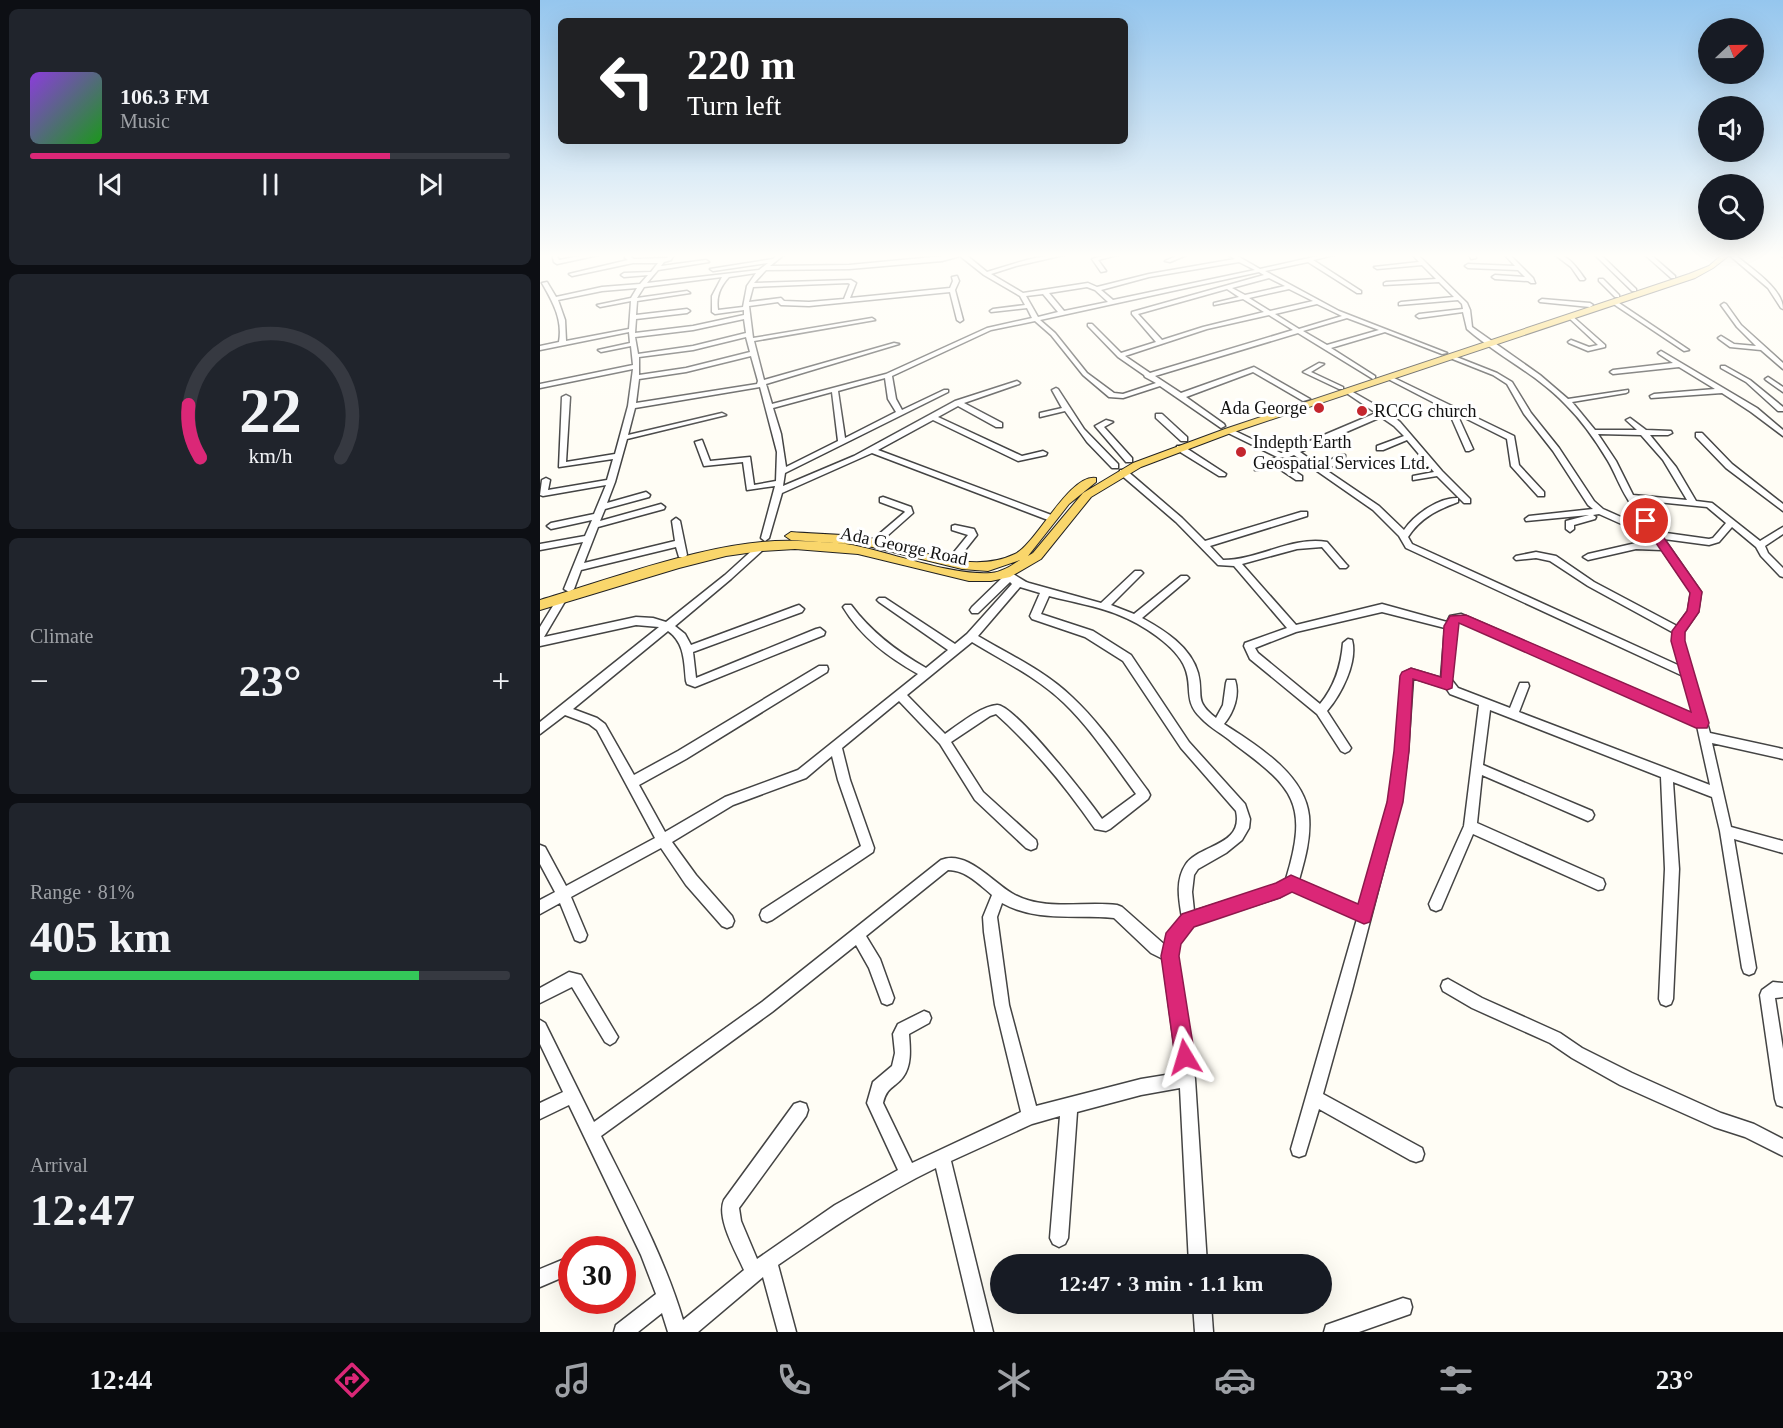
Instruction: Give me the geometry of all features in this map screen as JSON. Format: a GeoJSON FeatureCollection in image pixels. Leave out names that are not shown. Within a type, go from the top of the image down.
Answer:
{"type":"FeatureCollection","features":[{"type":"Feature","properties":{"kind":"main road","name":"Ada George Road"},"geometry":{"type":"LineString","coordinates":[[1487,343],[1560,316]]}},
{"type":"Feature","properties":{"kind":"main road","name":"Ada George Road"},"geometry":{"type":"LineString","coordinates":[[1224,429],[1345,390],[1373,377],[1571,317]]}},
{"type":"Feature","properties":{"kind":"main road","name":"Ada George Road"},"geometry":{"type":"LineString","coordinates":[[540,598],[566,594],[763,543],[813,536],[874,543],[977,567],[988,567],[1011,561],[1028,549],[1051,518],[1081,488],[1119,469],[1306,399],[1390,378],[1448,355]]}},
{"type":"Feature","properties":{"kind":"main road","name":"Ada George Road"},"geometry":{"type":"LineString","coordinates":[[540,605],[682,555],[731,543],[858,550],[969,577],[1011,578],[1037,556],[1087,495],[1129,460],[1182,444]]}},
{"type":"Feature","properties":{"kind":"street"},"geometry":{"type":"LineString","coordinates":[[561,316],[564,327],[562,343]]}},
{"type":"Feature","properties":{"kind":"street"},"geometry":{"type":"LineString","coordinates":[[540,636],[566,594],[579,567],[611,482],[632,406],[637,377],[633,337],[634,317],[641,316]]}},
{"type":"Feature","properties":{"kind":"street"},"geometry":{"type":"LineString","coordinates":[[540,348],[562,343],[633,337],[702,326],[730,316]]}},
{"type":"Feature","properties":{"kind":"street"},"geometry":{"type":"LineString","coordinates":[[540,729],[728,578],[763,543],[778,487],[782,455],[761,384],[748,316]]}},
{"type":"Feature","properties":{"kind":"street"},"geometry":{"type":"LineString","coordinates":[[1034,316],[1053,334],[1085,374],[1112,396],[1123,396],[1159,384]]}},
{"type":"Feature","properties":{"kind":"street"},"geometry":{"type":"LineString","coordinates":[[769,407],[888,375],[983,331],[1051,316]]}},
{"type":"Feature","properties":{"kind":"street"},"geometry":{"type":"LineString","coordinates":[[1137,316],[1161,343]]}},
{"type":"Feature","properties":{"kind":"street"},"geometry":{"type":"LineString","coordinates":[[1120,356],[1205,328],[1259,316]]}},
{"type":"Feature","properties":{"kind":"street"},"geometry":{"type":"LineString","coordinates":[[1273,316],[1373,377]]}},
{"type":"Feature","properties":{"kind":"street"},"geometry":{"type":"LineString","coordinates":[[1147,376],[1347,316]]}},
{"type":"Feature","properties":{"kind":"street"},"geometry":{"type":"LineString","coordinates":[[1348,316],[1496,374],[1510,383],[1528,414],[1556,450],[1591,503],[1603,512],[1661,540]]}},
{"type":"Feature","properties":{"kind":"street"},"geometry":{"type":"LineString","coordinates":[[1467,316],[1467,324],[1487,343],[1539,377],[1568,401],[1595,432],[1614,463],[1630,497],[1696,592],[1693,612],[1679,631],[1680,653],[1688,674],[1718,794],[1749,968]]}},
{"type":"Feature","properties":{"kind":"street"},"geometry":{"type":"LineString","coordinates":[[1640,316],[1686,350],[1661,353],[1754,410],[1783,434]]}},
{"type":"Feature","properties":{"kind":"street"},"geometry":{"type":"LineString","coordinates":[[1732,316],[1739,326],[1766,348],[1783,366]]}},
{"type":"Feature","properties":{"kind":"street"},"geometry":{"type":"LineString","coordinates":[[1570,342],[1588,350],[1602,348],[1571,317]]}},
{"type":"Feature","properties":{"kind":"street"},"geometry":{"type":"LineString","coordinates":[[635,356],[872,320]]}},
{"type":"Feature","properties":{"kind":"street"},"geometry":{"type":"LineString","coordinates":[[1090,325],[1120,356],[1159,384],[1181,396],[1224,429],[1282,456]]}},
{"type":"Feature","properties":{"kind":"street"},"geometry":{"type":"LineString","coordinates":[[1325,348],[1386,330]]}},
{"type":"Feature","properties":{"kind":"street"},"geometry":{"type":"LineString","coordinates":[[601,350],[633,337]]}},
{"type":"Feature","properties":{"kind":"street"},"geometry":{"type":"LineString","coordinates":[[1721,338],[1732,346],[1766,348]]}},
{"type":"Feature","properties":{"kind":"street"},"geometry":{"type":"LineString","coordinates":[[632,406],[761,384],[896,344]]}},
{"type":"Feature","properties":{"kind":"street"},"geometry":{"type":"LineString","coordinates":[[637,377],[686,369],[754,353]]}},
{"type":"Feature","properties":{"kind":"street"},"geometry":{"type":"LineString","coordinates":[[1321,364],[1306,372],[1345,390],[1383,413],[1409,437],[1439,473],[1467,501]]}},
{"type":"Feature","properties":{"kind":"street"},"geometry":{"type":"LineString","coordinates":[[1613,372],[1678,365]]}},
{"type":"Feature","properties":{"kind":"street"},"geometry":{"type":"LineString","coordinates":[[540,386],[637,366]]}},
{"type":"Feature","properties":{"kind":"street"},"geometry":{"type":"LineString","coordinates":[[1723,367],[1748,381],[1782,409]]}},
{"type":"Feature","properties":{"kind":"street"},"geometry":{"type":"LineString","coordinates":[[1181,396],[1257,369],[1306,399]]}},
{"type":"Feature","properties":{"kind":"street"},"geometry":{"type":"LineString","coordinates":[[888,375],[892,399],[901,414]]}},
{"type":"Feature","properties":{"kind":"street"},"geometry":{"type":"LineString","coordinates":[[1390,378],[1511,438],[1515,466],[1541,494]]}},
{"type":"Feature","properties":{"kind":"street"},"geometry":{"type":"LineString","coordinates":[[1768,379],[1783,390]]}},
{"type":"Feature","properties":{"kind":"street"},"geometry":{"type":"LineString","coordinates":[[699,442],[707,464],[747,459],[750,488],[778,487],[872,450],[958,403],[1017,383]]}},
{"type":"Feature","properties":{"kind":"street"},"geometry":{"type":"LineString","coordinates":[[1056,390],[1065,409],[1097,449],[1179,520],[1219,562],[1236,563],[1291,547],[1324,544],[1343,566]]}},
{"type":"Feature","properties":{"kind":"street"},"geometry":{"type":"LineString","coordinates":[[835,391],[842,442]]}},
{"type":"Feature","properties":{"kind":"street"},"geometry":{"type":"LineString","coordinates":[[781,472],[946,391]]}},
{"type":"Feature","properties":{"kind":"street"},"geometry":{"type":"LineString","coordinates":[[1568,401],[1626,391]]}},
{"type":"Feature","properties":{"kind":"street"},"geometry":{"type":"LineString","coordinates":[[1654,396],[1722,391]]}},
{"type":"Feature","properties":{"kind":"street"},"geometry":{"type":"LineString","coordinates":[[566,397],[562,465],[617,456]]}},
{"type":"Feature","properties":{"kind":"street"},"geometry":{"type":"LineString","coordinates":[[958,403],[999,425]]}},
{"type":"Feature","properties":{"kind":"street"},"geometry":{"type":"LineString","coordinates":[[1451,408],[1469,449]]}},
{"type":"Feature","properties":{"kind":"street"},"geometry":{"type":"LineString","coordinates":[[1043,416],[1065,409]]}},
{"type":"Feature","properties":{"kind":"street"},"geometry":{"type":"LineString","coordinates":[[1754,410],[1782,409]]}},
{"type":"Feature","properties":{"kind":"street"},"geometry":{"type":"LineString","coordinates":[[1257,468],[1383,413]]}},
{"type":"Feature","properties":{"kind":"street"},"geometry":{"type":"LineString","coordinates":[[623,438],[722,415]]}},
{"type":"Feature","properties":{"kind":"street"},"geometry":{"type":"LineString","coordinates":[[1159,416],[1182,444],[1222,474]]}},
{"type":"Feature","properties":{"kind":"street"},"geometry":{"type":"LineString","coordinates":[[933,417],[1021,459],[1043,453]]}},
{"type":"Feature","properties":{"kind":"street"},"geometry":{"type":"LineString","coordinates":[[1630,420],[1646,434],[1673,466],[1694,503]]}},
{"type":"Feature","properties":{"kind":"street"},"geometry":{"type":"LineString","coordinates":[[1109,422],[1098,426],[1129,460]]}},
{"type":"Feature","properties":{"kind":"street"},"geometry":{"type":"LineString","coordinates":[[1595,432],[1668,433]]}},
{"type":"Feature","properties":{"kind":"street"},"geometry":{"type":"LineString","coordinates":[[1699,435],[1729,466],[1783,508]]}},
{"type":"Feature","properties":{"kind":"street"},"geometry":{"type":"LineString","coordinates":[[1380,448],[1409,437]]}},
{"type":"Feature","properties":{"kind":"street"},"geometry":{"type":"LineString","coordinates":[[872,450],[1051,518]]}},
{"type":"Feature","properties":{"kind":"street"},"geometry":{"type":"LineString","coordinates":[[1295,452],[1376,508],[1406,541],[1688,674]]}},
{"type":"Feature","properties":{"kind":"street"},"geometry":{"type":"LineString","coordinates":[[1319,470],[1342,457]]}},
{"type":"Feature","properties":{"kind":"street"},"geometry":{"type":"LineString","coordinates":[[1273,461],[1299,478]]}},
{"type":"Feature","properties":{"kind":"street"},"geometry":{"type":"LineString","coordinates":[[1416,478],[1439,473]]}},
{"type":"Feature","properties":{"kind":"street"},"geometry":{"type":"LineString","coordinates":[[546,480],[543,493],[611,482]]}},
{"type":"Feature","properties":{"kind":"street"},"geometry":{"type":"LineString","coordinates":[[598,516],[646,495]]}},
{"type":"Feature","properties":{"kind":"street"},"geometry":{"type":"LineString","coordinates":[[1630,497],[1713,507],[1760,545],[1764,554],[1783,574]]}},
{"type":"Feature","properties":{"kind":"street"},"geometry":{"type":"LineString","coordinates":[[874,543],[909,513],[908,509],[883,500]]}},
{"type":"Feature","properties":{"kind":"street"},"geometry":{"type":"LineString","coordinates":[[1406,541],[1413,522],[1434,508],[1455,500]]}},
{"type":"Feature","properties":{"kind":"street"},"geometry":{"type":"LineString","coordinates":[[550,526],[661,507]]}},
{"type":"Feature","properties":{"kind":"street"},"geometry":{"type":"LineString","coordinates":[[1529,519],[1603,512]]}},
{"type":"Feature","properties":{"kind":"street"},"geometry":{"type":"LineString","coordinates":[[1570,529],[1569,523],[1603,512]]}},
{"type":"Feature","properties":{"kind":"street"},"geometry":{"type":"LineString","coordinates":[[1203,545],[1304,514]]}},
{"type":"Feature","properties":{"kind":"street"},"geometry":{"type":"LineString","coordinates":[[676,521],[682,555]]}},
{"type":"Feature","properties":{"kind":"street"},"geometry":{"type":"LineString","coordinates":[[1588,557],[1661,540],[1709,542],[1716,540],[1731,522]]}},
{"type":"Feature","properties":{"kind":"street"},"geometry":{"type":"LineString","coordinates":[[951,562],[973,535],[970,531],[955,528]]}},
{"type":"Feature","properties":{"kind":"street"},"geometry":{"type":"LineString","coordinates":[[1760,545],[1783,530]]}},
{"type":"Feature","properties":{"kind":"street"},"geometry":{"type":"LineString","coordinates":[[540,547],[590,538]]}},
{"type":"Feature","properties":{"kind":"street"},"geometry":{"type":"LineString","coordinates":[[579,567],[680,543]]}},
{"type":"Feature","properties":{"kind":"street"},"geometry":{"type":"LineString","coordinates":[[1519,558],[1536,555],[1553,558],[1591,584],[1679,631]]}},
{"type":"Feature","properties":{"kind":"street"},"geometry":{"type":"LineString","coordinates":[[1236,563],[1294,629]]}},
{"type":"Feature","properties":{"kind":"street"},"geometry":{"type":"LineString","coordinates":[[1103,607],[1138,573]]}},
{"type":"Feature","properties":{"kind":"street"},"geometry":{"type":"LineString","coordinates":[[1011,578],[1136,618],[1169,641],[1188,661],[1193,671],[1195,702],[1200,710],[1256,753],[1282,777],[1296,793],[1304,812],[1303,833],[1291,883],[1280,890],[1189,920],[1173,940],[1170,956],[1187,1079],[1197,1254]]}},
{"type":"Feature","properties":{"kind":"street"},"geometry":{"type":"LineString","coordinates":[[975,610],[1011,578]]}},
{"type":"Feature","properties":{"kind":"street"},"geometry":{"type":"LineString","coordinates":[[540,907],[729,801],[802,774],[899,694],[957,650],[986,623],[1011,578]]}},
{"type":"Feature","properties":{"kind":"street"},"geometry":{"type":"LineString","coordinates":[[1136,618],[1184,578]]}},
{"type":"Feature","properties":{"kind":"street"},"geometry":{"type":"LineString","coordinates":[[1046,591],[1035,616],[1089,634],[1127,658],[1185,745],[1241,808],[1245,817],[1245,827],[1230,843],[1192,865],[1188,870],[1184,893],[1189,920]]}},
{"type":"Feature","properties":{"kind":"street"},"geometry":{"type":"LineString","coordinates":[[882,600],[957,650]]}},
{"type":"Feature","properties":{"kind":"street"},"geometry":{"type":"LineString","coordinates":[[848,607],[855,618],[888,649],[926,674]]}},
{"type":"Feature","properties":{"kind":"street"},"geometry":{"type":"LineString","coordinates":[[1346,748],[1321,711],[1250,652],[1250,644],[1294,629],[1382,608],[1450,626]]}},
{"type":"Feature","properties":{"kind":"street"},"geometry":{"type":"LineString","coordinates":[[688,650],[799,609]]}},
{"type":"Feature","properties":{"kind":"street"},"geometry":{"type":"LineString","coordinates":[[1447,684],[1450,626],[1454,619],[1461,618],[1703,730],[1783,754]]}},
{"type":"Feature","properties":{"kind":"street"},"geometry":{"type":"LineString","coordinates":[[540,642],[644,620],[668,626],[678,632],[688,650],[691,681],[695,683],[820,632]]}},
{"type":"Feature","properties":{"kind":"street"},"geometry":{"type":"LineString","coordinates":[[944,741],[987,712],[998,709],[1059,774],[1099,825],[1106,825],[1144,795],[1089,722],[1067,699],[1037,675],[971,637]]}},
{"type":"Feature","properties":{"kind":"street"},"geometry":{"type":"LineString","coordinates":[[1321,711],[1340,683],[1347,664],[1348,643]]}},
{"type":"Feature","properties":{"kind":"street"},"geometry":{"type":"LineString","coordinates":[[633,782],[682,755],[823,669]]}},
{"type":"Feature","properties":{"kind":"street"},"geometry":{"type":"LineString","coordinates":[[1299,1149],[1395,802],[1402,751],[1407,676],[1411,673],[1447,684],[1454,691],[1718,794]]}},
{"type":"Feature","properties":{"kind":"street"},"geometry":{"type":"LineString","coordinates":[[1217,724],[1224,718],[1229,708],[1231,683]]}},
{"type":"Feature","properties":{"kind":"street"},"geometry":{"type":"LineString","coordinates":[[1513,714],[1524,686]]}},
{"type":"Feature","properties":{"kind":"street"},"geometry":{"type":"LineString","coordinates":[[899,694],[944,741],[979,796],[1032,844]]}},
{"type":"Feature","properties":{"kind":"street"},"geometry":{"type":"LineString","coordinates":[[1436,904],[1470,826],[1485,703]]}},
{"type":"Feature","properties":{"kind":"street"},"geometry":{"type":"LineString","coordinates":[[564,710],[592,721],[601,728],[633,782],[663,840],[691,880],[727,921]]}},
{"type":"Feature","properties":{"kind":"street"},"geometry":{"type":"LineString","coordinates":[[766,915],[868,848],[844,780],[836,748]]}},
{"type":"Feature","properties":{"kind":"street"},"geometry":{"type":"LineString","coordinates":[[1478,768],[1588,815]]}},
{"type":"Feature","properties":{"kind":"street"},"geometry":{"type":"LineString","coordinates":[[1666,999],[1672,869],[1667,773]]}},
{"type":"Feature","properties":{"kind":"street"},"geometry":{"type":"LineString","coordinates":[[1470,826],[1598,884]]}},
{"type":"Feature","properties":{"kind":"street"},"geometry":{"type":"LineString","coordinates":[[1726,831],[1783,847]]}},
{"type":"Feature","properties":{"kind":"street"},"geometry":{"type":"LineString","coordinates":[[540,851],[563,894],[580,934]]}},
{"type":"Feature","properties":{"kind":"street"},"geometry":{"type":"LineString","coordinates":[[591,1134],[731,1033],[858,936],[946,864],[957,865],[981,878],[999,895],[1017,904],[1035,908],[1116,912],[1156,948],[1170,956]]}},
{"type":"Feature","properties":{"kind":"street"},"geometry":{"type":"LineString","coordinates":[[1291,883],[1364,915]]}},
{"type":"Feature","properties":{"kind":"street"},"geometry":{"type":"LineString","coordinates":[[999,895],[990,917],[994,954],[1002,1005],[1030,1116]]}},
{"type":"Feature","properties":{"kind":"street"},"geometry":{"type":"LineString","coordinates":[[858,936],[875,964],[887,998]]}},
{"type":"Feature","properties":{"kind":"street"},"geometry":{"type":"LineString","coordinates":[[540,996],[569,979],[576,980],[610,1037]]}},
{"type":"Feature","properties":{"kind":"street"},"geometry":{"type":"LineString","coordinates":[[1448,986],[1477,1003],[1555,1038],[1577,1053],[1626,1079],[1748,1130],[1783,1148]]}},
{"type":"Feature","properties":{"kind":"street"},"geometry":{"type":"LineString","coordinates":[[1783,990],[1773,989],[1767,995],[1783,1099]]}},
{"type":"Feature","properties":{"kind":"street"},"geometry":{"type":"LineString","coordinates":[[908,1173],[875,1103],[879,1088],[898,1071],[902,1063],[901,1034],[903,1029],[924,1018]]}},
{"type":"Feature","properties":{"kind":"street"},"geometry":{"type":"LineString","coordinates":[[540,1028],[648,1250],[667,1297],[677,1332]]}},
{"type":"Feature","properties":{"kind":"street"},"geometry":{"type":"LineString","coordinates":[[683,1332],[768,1261],[841,1211],[908,1173],[1030,1116],[1141,1087],[1187,1079]]}},
{"type":"Feature","properties":{"kind":"street"},"geometry":{"type":"LineString","coordinates":[[540,1111],[573,1095]]}},
{"type":"Feature","properties":{"kind":"street"},"geometry":{"type":"LineString","coordinates":[[1314,1098],[1416,1154]]}},
{"type":"Feature","properties":{"kind":"street"},"geometry":{"type":"LineString","coordinates":[[1059,1238],[1069,1106]]}},
{"type":"Feature","properties":{"kind":"street"},"geometry":{"type":"LineString","coordinates":[[753,1274],[732,1221],[730,1206],[800,1110]]}},
{"type":"Feature","properties":{"kind":"street"},"geometry":{"type":"LineString","coordinates":[[942,1157],[984,1332]]}},
{"type":"Feature","properties":{"kind":"street"},"geometry":{"type":"LineString","coordinates":[[768,1261],[787,1332]]}},
{"type":"Feature","properties":{"kind":"street"},"geometry":{"type":"LineString","coordinates":[[540,1278],[558,1271]]}},
{"type":"Feature","properties":{"kind":"street"},"geometry":{"type":"LineString","coordinates":[[623,1332],[667,1297]]}},
{"type":"Feature","properties":{"kind":"street"},"geometry":{"type":"LineString","coordinates":[[1333,1332],[1403,1307]]}},
{"type":"Feature","properties":{"kind":"street"},"geometry":{"type":"LineString","coordinates":[[1203,1314],[1204,1332]]}},
{"type":"Feature","properties":{"kind":"place","name":"Ada George"},"geometry":{"type":"Point","coordinates":[1319,408]}},
{"type":"Feature","properties":{"kind":"place","name":"RCCG church"},"geometry":{"type":"Point","coordinates":[1362,411]}},
{"type":"Feature","properties":{"kind":"place","name":"Indepth Earth Geospatial Services Ltd."},"geometry":{"type":"Point","coordinates":[1241,452]}},
{"type":"Feature","properties":{"kind":"route"},"geometry":{"type":"LineString","coordinates":[[1185,1057],[1170,956],[1173,940],[1189,920],[1280,890],[1291,883],[1364,915],[1395,802],[1402,751],[1407,676],[1411,673],[1447,684],[1450,626],[1454,619],[1461,618],[1702,723],[1678,641],[1679,631],[1693,612],[1696,592],[1646,521]]}}]}
